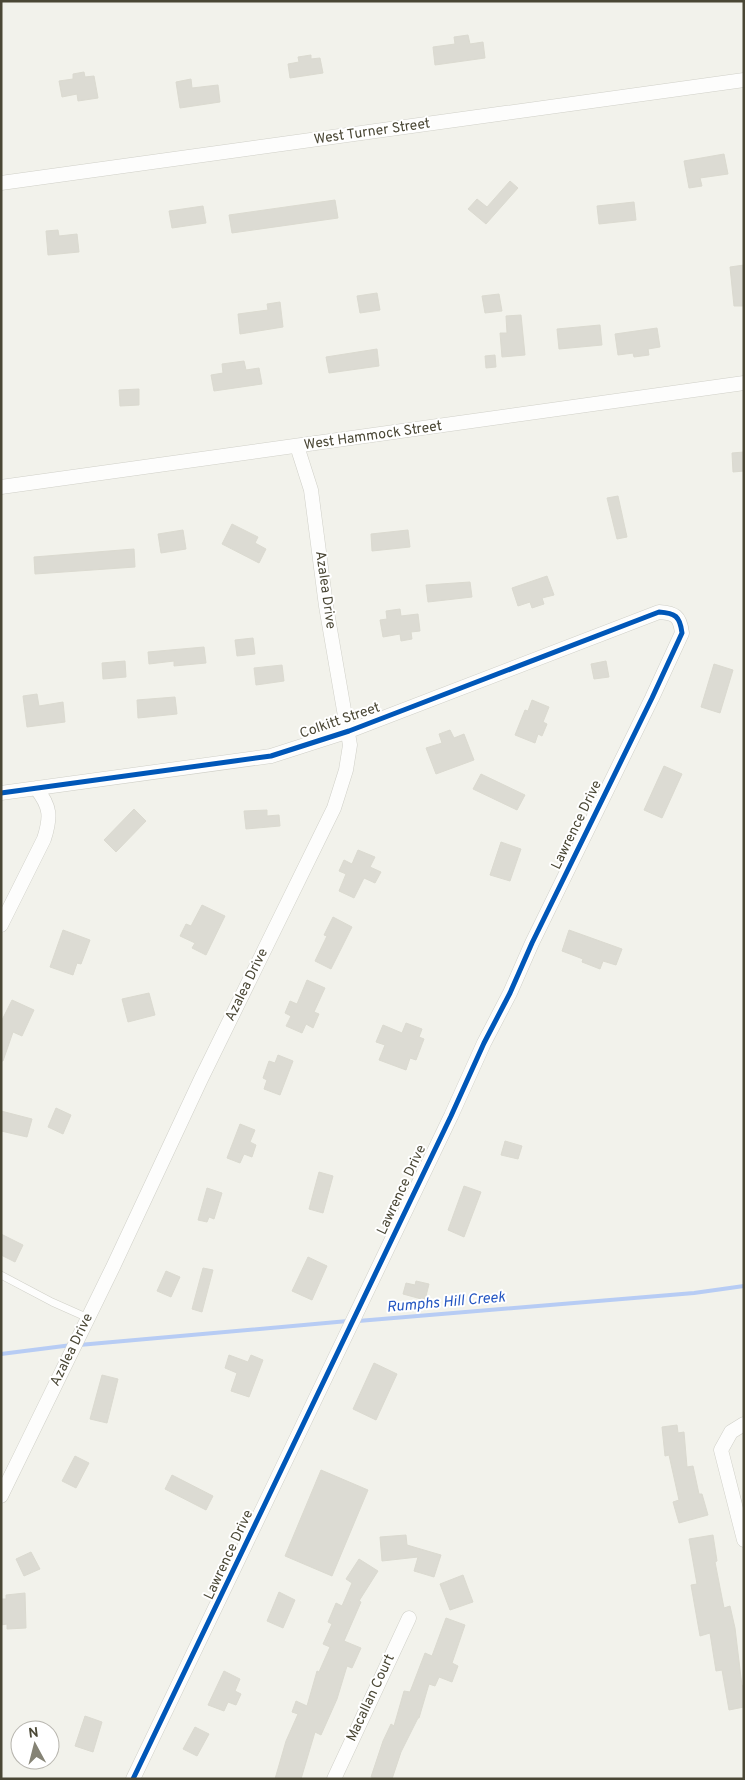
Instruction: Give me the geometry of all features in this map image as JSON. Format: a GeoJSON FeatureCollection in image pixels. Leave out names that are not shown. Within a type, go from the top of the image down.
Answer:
{"type":"FeatureCollection","features":[{"type":"Feature","properties":{"kind":"street","name":"West Turner Street"},"geometry":{"type":"LineString","coordinates":[[1,183],[744,80]]}},
{"type":"Feature","properties":{"kind":"street","name":"West Hammock Street"},"geometry":{"type":"LineString","coordinates":[[1,487],[744,383]]}},
{"type":"Feature","properties":{"kind":"street","name":"Azalea Drive"},"geometry":{"type":"LineString","coordinates":[[1,1496],[201,1079],[334,808],[346,770],[350,745],[349,731],[339,687],[310,490],[297,446]]}},
{"type":"Feature","properties":{"kind":"street","name":"Colkitt Street"},"geometry":{"type":"LineString","coordinates":[[1,793],[271,756],[349,731],[659,612],[671,613]]}},
{"type":"Feature","properties":{"kind":"street","name":"Lawrence Drive"},"geometry":{"type":"LineString","coordinates":[[133,1779],[451,1116],[484,1043],[499,1018],[532,943],[652,698],[682,632],[681,624],[677,617],[671,613]]}},
{"type":"Feature","properties":{"kind":"street"},"geometry":{"type":"LineString","coordinates":[[1,925],[47,829],[49,812],[43,797],[36,788]]}},
{"type":"Feature","properties":{"kind":"street"},"geometry":{"type":"LineString","coordinates":[[744,1424],[731,1432],[721,1450],[744,1540]]}},
{"type":"Feature","properties":{"kind":"street","name":"Macallan Court"},"geometry":{"type":"LineString","coordinates":[[334,1779],[409,1618]]}},
{"type":"Feature","properties":{"kind":"lane"},"geometry":{"type":"LineString","coordinates":[[1,1275],[52,1302],[88,1318]]}},
{"type":"Feature","properties":{"kind":"building"},"geometry":{"type":"Polygon","coordinates":[[[468,35],[470,44],[483,42],[485,58],[435,65],[433,47],[455,44],[454,37],[468,35]]]}},
{"type":"Feature","properties":{"kind":"building"},"geometry":{"type":"Polygon","coordinates":[[[311,55],[311,59],[320,58],[323,73],[290,78],[288,64],[299,62],[298,57],[311,55]]]}},
{"type":"Feature","properties":{"kind":"building"},"geometry":{"type":"Polygon","coordinates":[[[84,72],[85,77],[94,76],[98,98],[78,101],[77,94],[62,97],[59,81],[73,79],[73,74],[84,72]]]}},
{"type":"Feature","properties":{"kind":"building"},"geometry":{"type":"Polygon","coordinates":[[[191,79],[192,88],[218,85],[220,102],[180,108],[176,82],[191,79]]]}},
{"type":"Feature","properties":{"kind":"building"},"geometry":{"type":"Polygon","coordinates":[[[724,154],[728,174],[700,178],[702,186],[689,188],[684,161],[724,154]]]}},
{"type":"Feature","properties":{"kind":"building"},"geometry":{"type":"Polygon","coordinates":[[[510,181],[518,188],[486,224],[468,209],[477,199],[487,207],[510,181]]]}},
{"type":"Feature","properties":{"kind":"building"},"geometry":{"type":"Polygon","coordinates":[[[335,200],[338,218],[232,233],[229,215],[335,200]]]}},
{"type":"Feature","properties":{"kind":"building"},"geometry":{"type":"Polygon","coordinates":[[[634,202],[636,220],[599,224],[597,206],[634,202]]]}},
{"type":"Feature","properties":{"kind":"building"},"geometry":{"type":"Polygon","coordinates":[[[203,206],[206,223],[172,228],[169,211],[203,206]]]}},
{"type":"Feature","properties":{"kind":"building"},"geometry":{"type":"Polygon","coordinates":[[[58,230],[59,236],[77,234],[79,252],[48,255],[46,231],[58,230]]]}},
{"type":"Feature","properties":{"kind":"building"},"geometry":{"type":"Polygon","coordinates":[[[744,265],[744,306],[734,306],[730,267],[744,265]]]}},
{"type":"Feature","properties":{"kind":"building"},"geometry":{"type":"Polygon","coordinates":[[[377,293],[380,310],[360,313],[357,296],[377,293]]]}},
{"type":"Feature","properties":{"kind":"building"},"geometry":{"type":"Polygon","coordinates":[[[499,294],[502,311],[485,313],[482,296],[499,294]]]}},
{"type":"Feature","properties":{"kind":"building"},"geometry":{"type":"Polygon","coordinates":[[[280,302],[283,327],[240,334],[238,314],[268,310],[267,304],[280,302]]]}},
{"type":"Feature","properties":{"kind":"building"},"geometry":{"type":"Polygon","coordinates":[[[521,315],[525,355],[502,357],[500,333],[507,333],[506,316],[521,315]]]}},
{"type":"Feature","properties":{"kind":"building"},"geometry":{"type":"Polygon","coordinates":[[[600,325],[602,345],[559,349],[557,329],[600,325]]]}},
{"type":"Feature","properties":{"kind":"building"},"geometry":{"type":"Polygon","coordinates":[[[657,328],[660,347],[648,349],[649,355],[634,357],[633,353],[618,355],[615,334],[657,328]]]}},
{"type":"Feature","properties":{"kind":"building"},"geometry":{"type":"Polygon","coordinates":[[[377,349],[379,366],[329,373],[326,357],[377,349]]]}},
{"type":"Feature","properties":{"kind":"building"},"geometry":{"type":"Polygon","coordinates":[[[495,355],[496,367],[486,368],[485,356],[495,355]]]}},
{"type":"Feature","properties":{"kind":"building"},"geometry":{"type":"Polygon","coordinates":[[[244,361],[246,370],[259,368],[262,384],[214,391],[211,375],[223,373],[222,364],[244,361]]]}},
{"type":"Feature","properties":{"kind":"building"},"geometry":{"type":"Polygon","coordinates":[[[139,389],[139,405],[120,406],[119,390],[139,389]]]}},
{"type":"Feature","properties":{"kind":"building"},"geometry":{"type":"Polygon","coordinates":[[[744,452],[744,471],[733,472],[732,453],[744,452]]]}},
{"type":"Feature","properties":{"kind":"building"},"geometry":{"type":"Polygon","coordinates":[[[618,496],[627,537],[617,539],[607,498],[618,496]]]}},
{"type":"Feature","properties":{"kind":"building"},"geometry":{"type":"Polygon","coordinates":[[[232,524],[258,537],[255,543],[266,549],[259,563],[222,544],[232,524]]]}},
{"type":"Feature","properties":{"kind":"building"},"geometry":{"type":"Polygon","coordinates":[[[183,530],[186,549],[161,553],[158,534],[183,530]]]}},
{"type":"Feature","properties":{"kind":"building"},"geometry":{"type":"Polygon","coordinates":[[[408,530],[410,547],[372,551],[371,534],[408,530]]]}},
{"type":"Feature","properties":{"kind":"building"},"geometry":{"type":"Polygon","coordinates":[[[134,549],[135,567],[35,574],[34,557],[134,549]]]}},
{"type":"Feature","properties":{"kind":"building"},"geometry":{"type":"Polygon","coordinates":[[[547,576],[554,595],[542,598],[544,604],[532,608],[530,602],[518,606],[512,588],[547,576]]]}},
{"type":"Feature","properties":{"kind":"building"},"geometry":{"type":"Polygon","coordinates":[[[470,582],[472,597],[428,602],[426,585],[470,582]]]}},
{"type":"Feature","properties":{"kind":"building"},"geometry":{"type":"Polygon","coordinates":[[[400,609],[401,616],[418,614],[420,631],[411,632],[412,639],[401,641],[400,634],[383,637],[380,620],[387,619],[386,611],[400,609]]]}},
{"type":"Feature","properties":{"kind":"building"},"geometry":{"type":"Polygon","coordinates":[[[253,638],[255,654],[237,656],[235,640],[253,638]]]}},
{"type":"Feature","properties":{"kind":"building"},"geometry":{"type":"Polygon","coordinates":[[[204,647],[206,663],[174,666],[174,661],[149,664],[148,652],[204,647]]]}},
{"type":"Feature","properties":{"kind":"building"},"geometry":{"type":"Polygon","coordinates":[[[125,661],[126,677],[103,679],[102,663],[125,661]]]}},
{"type":"Feature","properties":{"kind":"building"},"geometry":{"type":"Polygon","coordinates":[[[606,661],[609,677],[594,679],[591,664],[606,661]]]}},
{"type":"Feature","properties":{"kind":"building"},"geometry":{"type":"Polygon","coordinates":[[[714,664],[733,670],[720,713],[701,707],[714,664]]]}},
{"type":"Feature","properties":{"kind":"building"},"geometry":{"type":"Polygon","coordinates":[[[282,665],[284,681],[256,685],[254,668],[282,665]]]}},
{"type":"Feature","properties":{"kind":"building"},"geometry":{"type":"Polygon","coordinates":[[[37,694],[39,706],[63,702],[65,722],[27,727],[23,696],[37,694]]]}},
{"type":"Feature","properties":{"kind":"building"},"geometry":{"type":"Polygon","coordinates":[[[175,697],[177,714],[138,718],[137,700],[175,697]]]}},
{"type":"Feature","properties":{"kind":"building"},"geometry":{"type":"Polygon","coordinates":[[[532,700],[549,707],[543,722],[547,724],[542,736],[538,734],[535,743],[515,735],[525,710],[528,711],[532,700]]]}},
{"type":"Feature","properties":{"kind":"building"},"geometry":{"type":"Polygon","coordinates":[[[450,730],[454,738],[464,734],[474,760],[436,774],[426,748],[442,743],[439,734],[450,730]]]}},
{"type":"Feature","properties":{"kind":"building"},"geometry":{"type":"Polygon","coordinates":[[[664,766],[682,774],[662,818],[644,810],[664,766]]]}},
{"type":"Feature","properties":{"kind":"building"},"geometry":{"type":"Polygon","coordinates":[[[481,774],[525,795],[517,810],[473,789],[481,774]]]}},
{"type":"Feature","properties":{"kind":"building"},"geometry":{"type":"Polygon","coordinates":[[[134,809],[146,821],[116,852],[104,840],[134,809]]]}},
{"type":"Feature","properties":{"kind":"building"},"geometry":{"type":"Polygon","coordinates":[[[267,810],[267,816],[279,815],[280,826],[246,829],[244,811],[267,810]]]}},
{"type":"Feature","properties":{"kind":"building"},"geometry":{"type":"Polygon","coordinates":[[[501,842],[521,849],[510,881],[490,875],[501,842]]]}},
{"type":"Feature","properties":{"kind":"building"},"geometry":{"type":"Polygon","coordinates":[[[358,850],[375,857],[370,867],[381,872],[375,883],[364,878],[354,898],[339,891],[346,874],[339,871],[344,860],[352,864],[358,850]]]}},
{"type":"Feature","properties":{"kind":"building"},"geometry":{"type":"Polygon","coordinates":[[[202,905],[225,916],[206,955],[192,948],[195,943],[180,936],[186,924],[191,926],[202,905]]]}},
{"type":"Feature","properties":{"kind":"building"},"geometry":{"type":"Polygon","coordinates":[[[333,917],[352,927],[331,969],[315,961],[327,936],[324,935],[333,917]]]}},
{"type":"Feature","properties":{"kind":"building"},"geometry":{"type":"Polygon","coordinates":[[[63,930],[90,940],[81,964],[77,963],[73,975],[50,967],[63,930]]]}},
{"type":"Feature","properties":{"kind":"building"},"geometry":{"type":"Polygon","coordinates":[[[569,930],[622,949],[616,965],[603,961],[600,969],[582,962],[583,959],[562,951],[569,930]]]}},
{"type":"Feature","properties":{"kind":"building"},"geometry":{"type":"Polygon","coordinates":[[[307,980],[325,988],[314,1012],[319,1014],[313,1028],[306,1024],[302,1033],[286,1026],[291,1016],[285,1013],[290,1001],[297,1004],[307,980]]]}},
{"type":"Feature","properties":{"kind":"building"},"geometry":{"type":"Polygon","coordinates":[[[149,993],[155,1015],[128,1022],[122,999],[149,993]]]}},
{"type":"Feature","properties":{"kind":"building"},"geometry":{"type":"Polygon","coordinates":[[[12,1000],[34,1010],[22,1036],[13,1032],[3,1061],[1,1061],[1,1022],[12,1000]]]}},
{"type":"Feature","properties":{"kind":"building"},"geometry":{"type":"Polygon","coordinates":[[[406,1023],[422,1029],[419,1037],[424,1039],[416,1060],[410,1058],[406,1070],[379,1060],[385,1045],[376,1042],[383,1025],[402,1033],[406,1023]]]}},
{"type":"Feature","properties":{"kind":"building"},"geometry":{"type":"Polygon","coordinates":[[[278,1055],[293,1061],[280,1095],[264,1089],[267,1080],[263,1078],[269,1061],[275,1063],[278,1055]]]}},
{"type":"Feature","properties":{"kind":"building"},"geometry":{"type":"Polygon","coordinates":[[[56,1108],[71,1115],[63,1134],[48,1127],[56,1108]]]}},
{"type":"Feature","properties":{"kind":"building"},"geometry":{"type":"Polygon","coordinates":[[[1,1111],[32,1119],[27,1137],[1,1131],[1,1111]]]}},
{"type":"Feature","properties":{"kind":"building"},"geometry":{"type":"Polygon","coordinates":[[[240,1124],[255,1130],[250,1142],[256,1145],[252,1157],[244,1154],[240,1163],[227,1158],[240,1124]]]}},
{"type":"Feature","properties":{"kind":"building"},"geometry":{"type":"Polygon","coordinates":[[[505,1141],[522,1146],[518,1159],[501,1155],[505,1141]]]}},
{"type":"Feature","properties":{"kind":"building"},"geometry":{"type":"Polygon","coordinates":[[[319,1172],[333,1176],[323,1213],[309,1209],[319,1172]]]}},
{"type":"Feature","properties":{"kind":"building"},"geometry":{"type":"Polygon","coordinates":[[[464,1186],[481,1192],[464,1237],[448,1230],[464,1186]]]}},
{"type":"Feature","properties":{"kind":"building"},"geometry":{"type":"Polygon","coordinates":[[[207,1188],[222,1193],[214,1219],[209,1217],[207,1222],[198,1220],[207,1188]]]}},
{"type":"Feature","properties":{"kind":"building"},"geometry":{"type":"Polygon","coordinates":[[[1,1234],[23,1245],[15,1262],[1,1255],[1,1234]]]}},
{"type":"Feature","properties":{"kind":"building"},"geometry":{"type":"Polygon","coordinates":[[[308,1257],[327,1266],[312,1300],[292,1291],[308,1257]]]}},
{"type":"Feature","properties":{"kind":"building"},"geometry":{"type":"Polygon","coordinates":[[[203,1268],[213,1270],[202,1312],[192,1309],[203,1268]]]}},
{"type":"Feature","properties":{"kind":"building"},"geometry":{"type":"Polygon","coordinates":[[[166,1271],[180,1277],[171,1297],[157,1291],[166,1271]]]}},
{"type":"Feature","properties":{"kind":"building"},"geometry":{"type":"Polygon","coordinates":[[[416,1281],[429,1284],[425,1300],[403,1294],[406,1283],[415,1285],[416,1281]]]}},
{"type":"Feature","properties":{"kind":"building"},"geometry":{"type":"Polygon","coordinates":[[[229,1355],[248,1362],[251,1355],[263,1360],[249,1397],[231,1391],[237,1373],[225,1368],[229,1355]]]}},
{"type":"Feature","properties":{"kind":"building"},"geometry":{"type":"Polygon","coordinates":[[[374,1363],[397,1374],[376,1420],[353,1409],[374,1363]]]}},
{"type":"Feature","properties":{"kind":"building"},"geometry":{"type":"Polygon","coordinates":[[[102,1375],[118,1379],[107,1423],[90,1419],[102,1375]]]}},
{"type":"Feature","properties":{"kind":"building"},"geometry":{"type":"Polygon","coordinates":[[[677,1425],[678,1433],[684,1432],[687,1467],[693,1466],[699,1494],[702,1494],[708,1515],[679,1523],[673,1502],[679,1500],[669,1455],[665,1456],[662,1427],[677,1425]]]}},
{"type":"Feature","properties":{"kind":"building"},"geometry":{"type":"Polygon","coordinates":[[[75,1456],[89,1463],[76,1488],[62,1481],[75,1456]]]}},
{"type":"Feature","properties":{"kind":"building"},"geometry":{"type":"Polygon","coordinates":[[[321,1470],[368,1490],[332,1576],[285,1556],[321,1470]]]}},
{"type":"Feature","properties":{"kind":"building"},"geometry":{"type":"Polygon","coordinates":[[[172,1475],[213,1496],[206,1510],[165,1489],[172,1475]]]}},
{"type":"Feature","properties":{"kind":"building"},"geometry":{"type":"Polygon","coordinates":[[[406,1535],[407,1545],[441,1555],[434,1577],[414,1571],[418,1557],[382,1561],[380,1537],[406,1535]]]}},
{"type":"Feature","properties":{"kind":"building"},"geometry":{"type":"Polygon","coordinates":[[[713,1535],[717,1561],[715,1562],[724,1608],[730,1606],[735,1628],[742,1686],[744,1685],[744,1707],[729,1710],[722,1670],[716,1671],[710,1633],[700,1636],[691,1585],[697,1584],[689,1539],[713,1535]]]}},
{"type":"Feature","properties":{"kind":"building"},"geometry":{"type":"Polygon","coordinates":[[[31,1552],[40,1569],[24,1576],[16,1559],[31,1552]]]}},
{"type":"Feature","properties":{"kind":"building"},"geometry":{"type":"Polygon","coordinates":[[[359,1559],[378,1571],[359,1601],[361,1602],[344,1641],[361,1648],[352,1668],[347,1666],[337,1699],[321,1735],[315,1732],[301,1779],[275,1779],[286,1741],[298,1714],[292,1712],[296,1701],[307,1706],[317,1671],[319,1672],[330,1647],[323,1644],[332,1624],[328,1622],[336,1603],[342,1606],[352,1583],[346,1579],[359,1559]]]}},
{"type":"Feature","properties":{"kind":"building"},"geometry":{"type":"Polygon","coordinates":[[[463,1575],[473,1602],[450,1610],[440,1584],[463,1575]]]}},
{"type":"Feature","properties":{"kind":"building"},"geometry":{"type":"Polygon","coordinates":[[[279,1592],[295,1600],[283,1628],[267,1621],[279,1592]]]}},
{"type":"Feature","properties":{"kind":"building"},"geometry":{"type":"Polygon","coordinates":[[[25,1593],[26,1628],[7,1629],[7,1624],[1,1625],[1,1599],[6,1599],[6,1595],[25,1593]]]}},
{"type":"Feature","properties":{"kind":"building"},"geometry":{"type":"Polygon","coordinates":[[[446,1618],[465,1625],[452,1663],[458,1666],[452,1682],[439,1677],[435,1686],[429,1684],[419,1718],[401,1752],[392,1779],[371,1777],[383,1741],[391,1724],[394,1726],[404,1691],[410,1692],[425,1653],[432,1656],[446,1618]]]}},
{"type":"Feature","properties":{"kind":"building"},"geometry":{"type":"Polygon","coordinates":[[[224,1671],[240,1679],[235,1691],[241,1694],[236,1705],[228,1702],[224,1711],[208,1705],[224,1671]]]}},
{"type":"Feature","properties":{"kind":"building"},"geometry":{"type":"Polygon","coordinates":[[[85,1716],[102,1722],[93,1752],[75,1746],[85,1716]]]}},
{"type":"Feature","properties":{"kind":"building"},"geometry":{"type":"Polygon","coordinates":[[[195,1727],[209,1734],[197,1756],[183,1749],[195,1727]]]}},
{"type":"Feature","properties":{"kind":"waterway","name":"Rumphs Hill Creek"},"geometry":{"type":"LineString","coordinates":[[358,1321],[694,1293],[744,1286]]}},
{"type":"Feature","properties":{"kind":"waterway","name":"Rumphs Hill Creek"},"geometry":{"type":"LineString","coordinates":[[79,1345],[348,1321]]}},
{"type":"Feature","properties":{"kind":"waterway","name":"Rumphs Hill Creek"},"geometry":{"type":"LineString","coordinates":[[1,1354],[72,1345]]}},
{"type":"Feature","properties":{"kind":"cycle path"},"geometry":{"type":"LineString","coordinates":[[1,793],[271,756],[349,731],[659,612],[676,616],[681,627],[682,633],[652,698],[532,943],[510,993],[484,1043],[451,1116],[133,1779]]}}]}
